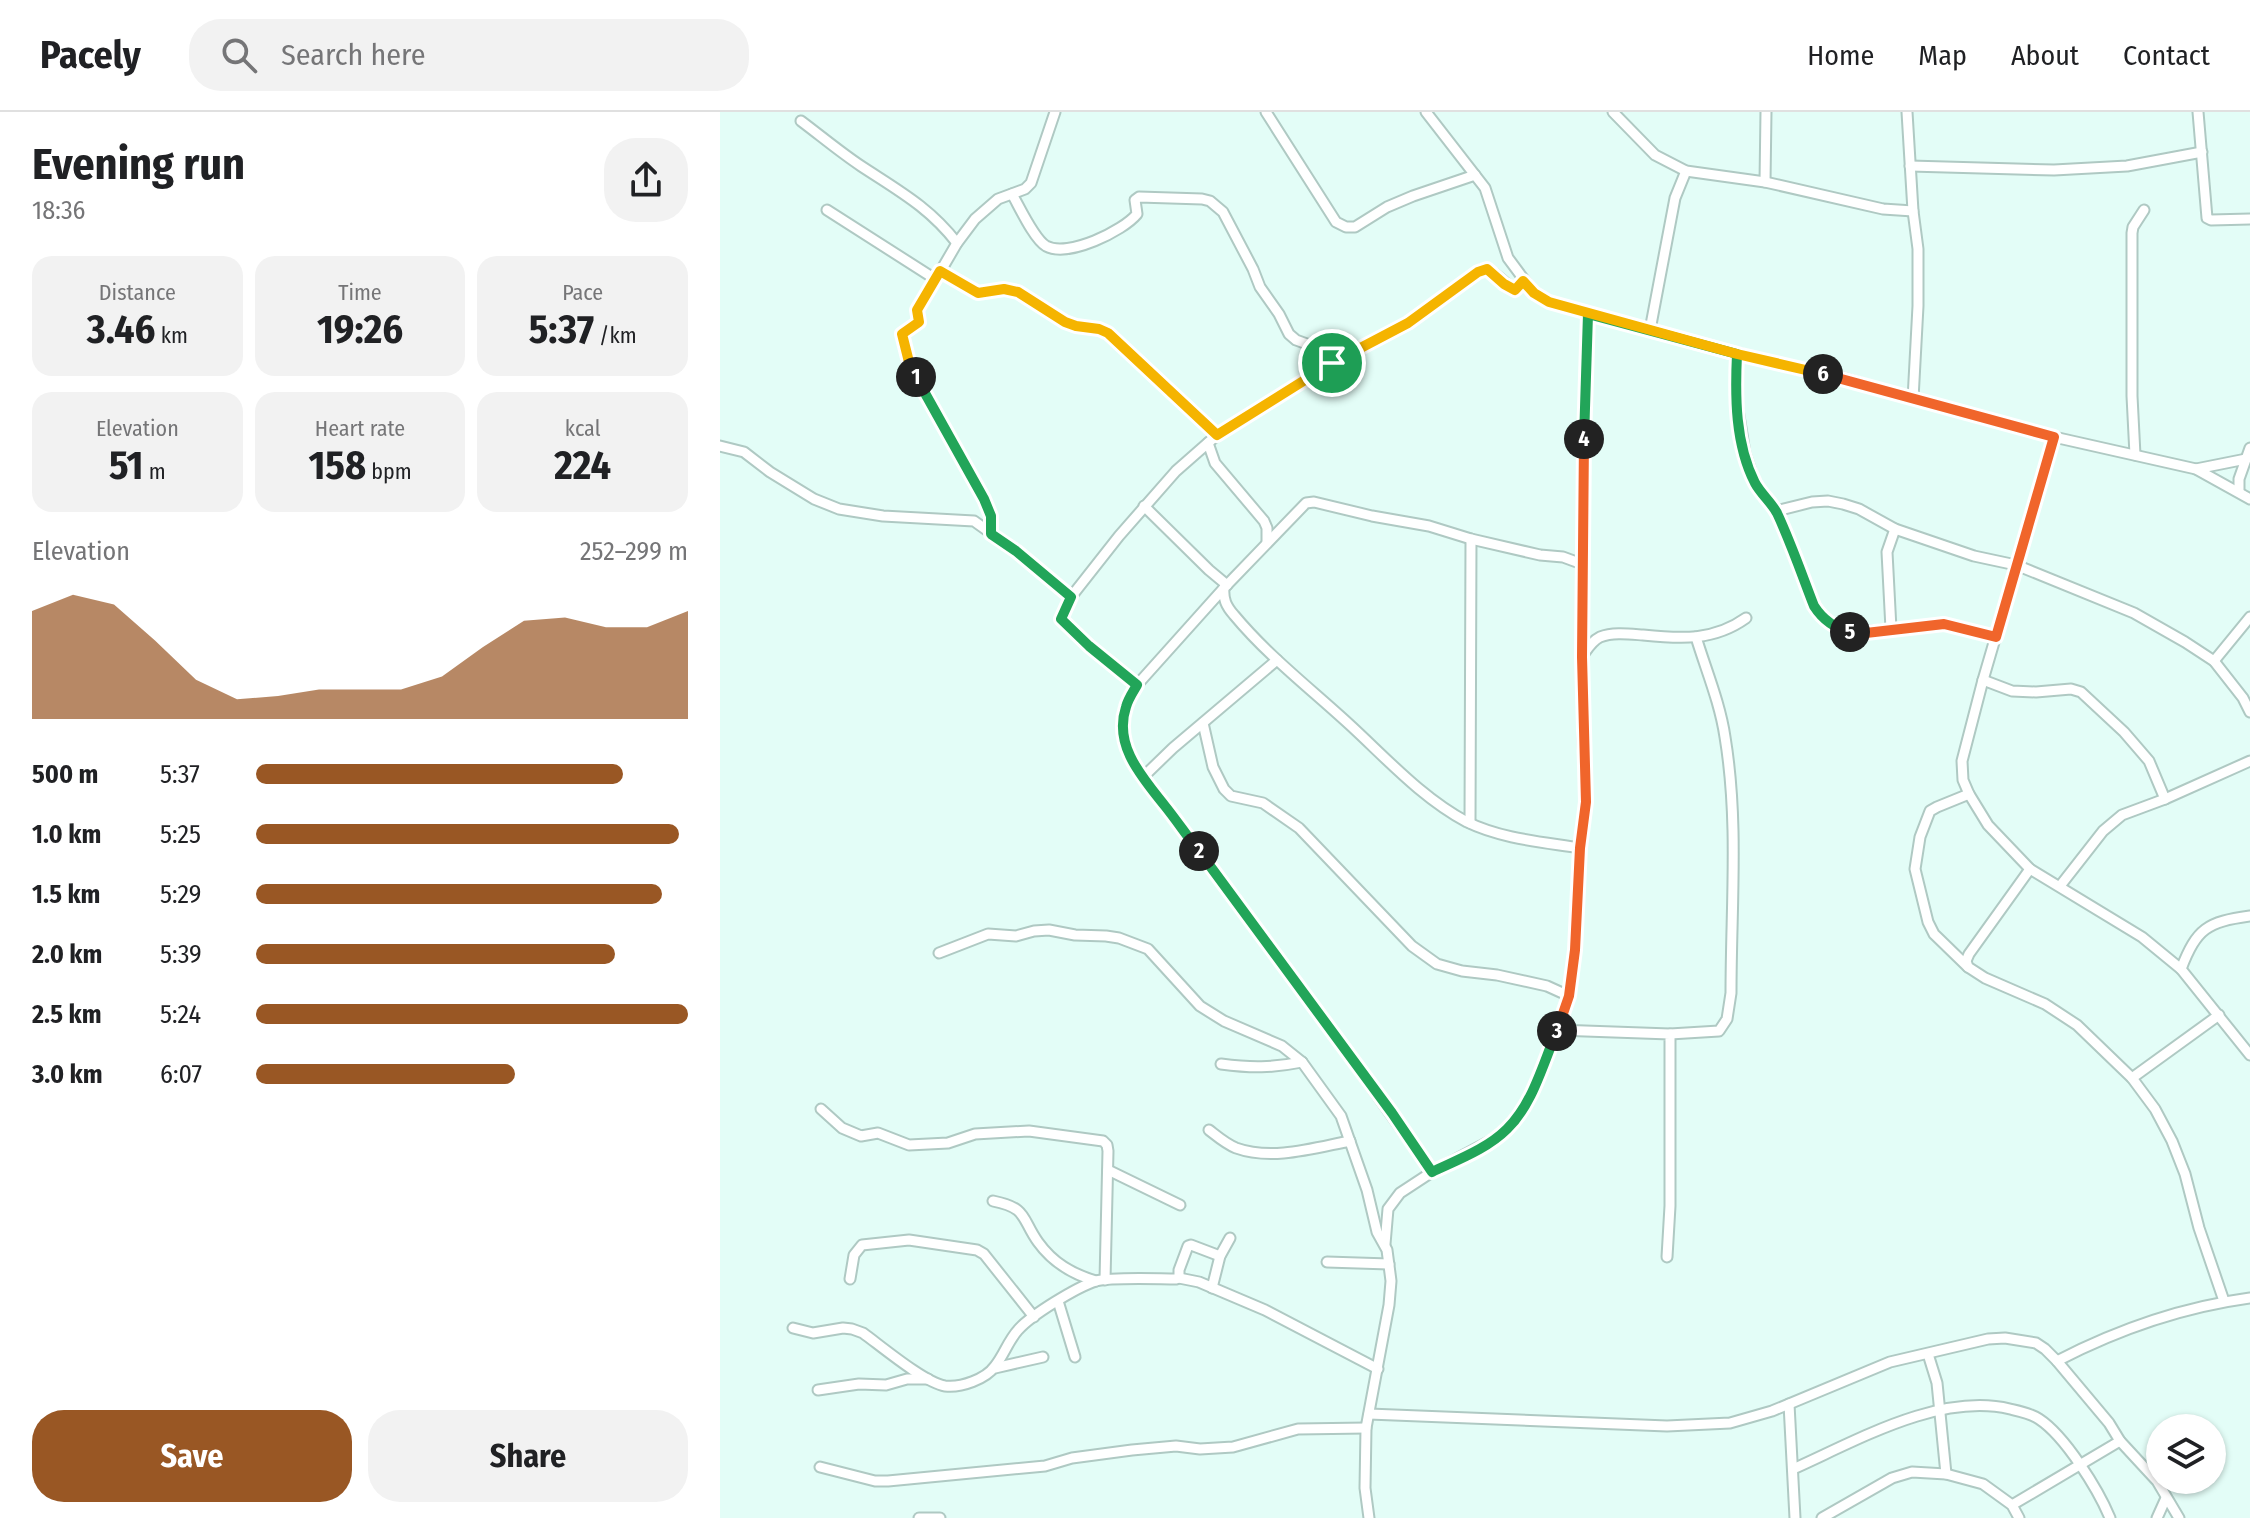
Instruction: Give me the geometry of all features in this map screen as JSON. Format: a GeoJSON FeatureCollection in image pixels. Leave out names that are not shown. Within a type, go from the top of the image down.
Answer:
{"type":"FeatureCollection","features":[{"type":"Feature","properties":{"kind":"street"},"geometry":{"type":"LineString","coordinates":[[991,534],[991,516],[984,499],[910,366],[902,338],[904,332],[919,322],[917,310],[975,219],[998,199],[1025,189],[1034,177],[1055,112]]}},
{"type":"Feature","properties":{"kind":"street"},"geometry":{"type":"LineString","coordinates":[[1266,112],[1336,222],[1346,227],[1355,227],[1387,207],[1413,196],[1475,175]]}},
{"type":"Feature","properties":{"kind":"street"},"geometry":{"type":"LineString","coordinates":[[1427,112],[1485,188],[1508,258],[1534,293],[1549,302],[1737,354],[1833,375],[2054,437],[2196,469],[2250,499]]}},
{"type":"Feature","properties":{"kind":"street"},"geometry":{"type":"LineString","coordinates":[[1613,112],[1655,155],[1686,171],[1765,182],[1868,206],[1913,211]]}},
{"type":"Feature","properties":{"kind":"street"},"geometry":{"type":"LineString","coordinates":[[1765,182],[1766,112]]}},
{"type":"Feature","properties":{"kind":"street"},"geometry":{"type":"LineString","coordinates":[[1907,112],[1918,249],[1913,399]]}},
{"type":"Feature","properties":{"kind":"street"},"geometry":{"type":"LineString","coordinates":[[2198,112],[2207,218],[2250,219]]}},
{"type":"Feature","properties":{"kind":"street"},"geometry":{"type":"LineString","coordinates":[[801,121],[843,153],[908,195],[942,223],[957,243]]}},
{"type":"Feature","properties":{"kind":"street"},"geometry":{"type":"LineString","coordinates":[[1910,166],[2054,170],[2127,166],[2202,152]]}},
{"type":"Feature","properties":{"kind":"street"},"geometry":{"type":"LineString","coordinates":[[1650,330],[1675,198],[1686,171]]}},
{"type":"Feature","properties":{"kind":"street"},"geometry":{"type":"LineString","coordinates":[[1012,194],[1040,240],[1051,248],[1067,249],[1082,247],[1128,222],[1137,214],[1135,200],[1139,197],[1210,201],[1223,212],[1260,287],[1289,334],[1318,348],[1332,363]]}},
{"type":"Feature","properties":{"kind":"street"},"geometry":{"type":"LineString","coordinates":[[827,210],[938,275],[978,293],[1004,289],[1018,292],[1065,322],[1108,333],[1217,435]]}},
{"type":"Feature","properties":{"kind":"street"},"geometry":{"type":"LineString","coordinates":[[2135,455],[2132,233],[2144,210]]}},
{"type":"Feature","properties":{"kind":"street"},"geometry":{"type":"LineString","coordinates":[[1137,685],[1061,619],[1071,597],[1176,471],[1217,435],[1332,363],[1408,323],[1481,270],[1491,271],[1515,290],[1523,281]]}},
{"type":"Feature","properties":{"kind":"street"},"geometry":{"type":"LineString","coordinates":[[1369,1518],[1365,1496],[1366,1428],[1391,1281],[1385,1244],[1385,1219],[1400,1193],[1432,1172],[1477,1150],[1506,1130],[1521,1113],[1533,1091],[1569,996],[1586,802],[1582,564],[1588,314]]}},
{"type":"Feature","properties":{"kind":"street"},"geometry":{"type":"LineString","coordinates":[[1737,354],[1736,397],[1745,453],[1755,483],[1776,511],[1814,606],[1824,619],[1853,633],[1944,624],[1996,637]]}},
{"type":"Feature","properties":{"kind":"street"},"geometry":{"type":"LineString","coordinates":[[2054,437],[1983,680],[1962,761],[1963,780],[1988,825],[2030,869],[2142,937],[2181,969],[2250,1055]]}},
{"type":"Feature","properties":{"kind":"street"},"geometry":{"type":"LineString","coordinates":[[1208,443],[1215,463],[1264,521],[1267,542]]}},
{"type":"Feature","properties":{"kind":"street"},"geometry":{"type":"LineString","coordinates":[[720,446],[744,452],[814,499],[839,509],[883,516],[974,521],[1071,597]]}},
{"type":"Feature","properties":{"kind":"street"},"geometry":{"type":"LineString","coordinates":[[2239,492],[2239,479],[2250,448]]}},
{"type":"Feature","properties":{"kind":"street"},"geometry":{"type":"LineString","coordinates":[[2196,469],[2246,459]]}},
{"type":"Feature","properties":{"kind":"street"},"geometry":{"type":"LineString","coordinates":[[1776,511],[1828,501],[1859,509],[1895,529],[1974,556],[2016,565],[2134,613],[2214,661],[2250,712]]}},
{"type":"Feature","properties":{"kind":"street"},"geometry":{"type":"LineString","coordinates":[[1432,1172],[1300,987],[1142,778],[1130,758],[1124,726],[1126,705],[1137,685],[1225,586],[1302,506],[1310,502],[1429,526],[1471,539],[1563,557],[1582,564]]}},
{"type":"Feature","properties":{"kind":"street"},"geometry":{"type":"LineString","coordinates":[[1144,506],[1225,586],[1224,599],[1233,614],[1277,660],[1384,759],[1447,810],[1470,823],[1512,837],[1580,848]]}},
{"type":"Feature","properties":{"kind":"street"},"geometry":{"type":"LineString","coordinates":[[1891,629],[1887,552],[1895,529]]}},
{"type":"Feature","properties":{"kind":"street"},"geometry":{"type":"LineString","coordinates":[[1470,823],[1471,539]]}},
{"type":"Feature","properties":{"kind":"street"},"geometry":{"type":"LineString","coordinates":[[2214,661],[2250,617]]}},
{"type":"Feature","properties":{"kind":"street"},"geometry":{"type":"LineString","coordinates":[[1582,657],[1592,642],[1603,636],[1623,633],[1696,637],[1724,632],[1746,618]]}},
{"type":"Feature","properties":{"kind":"street"},"geometry":{"type":"LineString","coordinates":[[1557,1030],[1670,1034],[1719,1031],[1727,1019],[1731,993],[1734,826],[1731,787],[1719,708],[1696,637]]}},
{"type":"Feature","properties":{"kind":"street"},"geometry":{"type":"LineString","coordinates":[[1142,778],[1277,660]]}},
{"type":"Feature","properties":{"kind":"street"},"geometry":{"type":"LineString","coordinates":[[1983,680],[2012,691],[2071,689],[2081,692],[2124,732],[2149,761],[2165,799]]}},
{"type":"Feature","properties":{"kind":"street"},"geometry":{"type":"LineString","coordinates":[[1203,723],[1217,779],[1224,789],[1231,796],[1263,803],[1299,828],[1412,946],[1437,964],[1547,986],[1569,996]]}},
{"type":"Feature","properties":{"kind":"street"},"geometry":{"type":"LineString","coordinates":[[2060,886],[2111,823],[2122,815],[2250,761]]}},
{"type":"Feature","properties":{"kind":"street"},"geometry":{"type":"LineString","coordinates":[[1969,794],[1937,807],[1927,816],[1920,837],[1915,869],[1934,934],[1968,967],[1985,978],[2045,1004],[2077,1025],[2132,1078],[2155,1109],[2172,1141],[2224,1301]]}},
{"type":"Feature","properties":{"kind":"street"},"geometry":{"type":"LineString","coordinates":[[1968,967],[1966,961],[1969,954],[2030,869]]}},
{"type":"Feature","properties":{"kind":"street"},"geometry":{"type":"LineString","coordinates":[[2181,969],[2192,946],[2208,926],[2250,916]]}},
{"type":"Feature","properties":{"kind":"street"},"geometry":{"type":"LineString","coordinates":[[939,953],[988,934],[1016,936],[1049,930],[1119,938],[1148,949],[1200,1006],[1224,1021],[1282,1046],[1302,1062],[1338,1109],[1367,1190],[1377,1232],[1385,1244]]}},
{"type":"Feature","properties":{"kind":"street"},"geometry":{"type":"LineString","coordinates":[[2132,1078],[2219,1015]]}},
{"type":"Feature","properties":{"kind":"street"},"geometry":{"type":"LineString","coordinates":[[1667,1257],[1670,1034]]}},
{"type":"Feature","properties":{"kind":"street"},"geometry":{"type":"LineString","coordinates":[[1221,1064],[1264,1068],[1302,1062]]}},
{"type":"Feature","properties":{"kind":"street"},"geometry":{"type":"LineString","coordinates":[[821,1109],[842,1128],[861,1136],[878,1133],[909,1145],[948,1143],[975,1134],[1029,1131],[1103,1141],[1107,1145],[1108,1170],[1101,1281]]}},
{"type":"Feature","properties":{"kind":"street"},"geometry":{"type":"LineString","coordinates":[[1209,1130],[1235,1147],[1257,1151],[1288,1152],[1350,1141]]}},
{"type":"Feature","properties":{"kind":"street"},"geometry":{"type":"LineString","coordinates":[[1108,1170],[1180,1205]]}},
{"type":"Feature","properties":{"kind":"street"},"geometry":{"type":"LineString","coordinates":[[993,1201],[1020,1211],[1038,1242],[1065,1269],[1101,1281],[1179,1278],[1199,1282],[1265,1310],[1378,1369]]}},
{"type":"Feature","properties":{"kind":"street"},"geometry":{"type":"LineString","coordinates":[[1212,1288],[1220,1256],[1230,1238]]}},
{"type":"Feature","properties":{"kind":"street"},"geometry":{"type":"LineString","coordinates":[[850,1279],[854,1255],[862,1245],[909,1240],[977,1250],[984,1254],[1034,1317]]}},
{"type":"Feature","properties":{"kind":"street"},"geometry":{"type":"LineString","coordinates":[[1179,1278],[1188,1246],[1220,1256]]}},
{"type":"Feature","properties":{"kind":"street"},"geometry":{"type":"LineString","coordinates":[[1327,1262],[1389,1264]]}},
{"type":"Feature","properties":{"kind":"street"},"geometry":{"type":"LineString","coordinates":[[995,1368],[1017,1331],[1034,1317],[1058,1301],[1101,1281]]}},
{"type":"Feature","properties":{"kind":"street"},"geometry":{"type":"LineString","coordinates":[[2057,1361],[2124,1330],[2224,1301],[2250,1298]]}},
{"type":"Feature","properties":{"kind":"street"},"geometry":{"type":"LineString","coordinates":[[1058,1301],[1075,1357]]}},
{"type":"Feature","properties":{"kind":"street"},"geometry":{"type":"LineString","coordinates":[[793,1328],[813,1333],[852,1329],[863,1333],[928,1379],[946,1386],[982,1377],[995,1368],[1043,1357]]}},
{"type":"Feature","properties":{"kind":"street"},"geometry":{"type":"LineString","coordinates":[[1369,1414],[1667,1426],[1730,1423],[1789,1404],[1890,1362],[1988,1339],[2005,1338],[2036,1343],[2057,1361],[2109,1423],[2120,1441],[2157,1481],[2179,1518]]}},
{"type":"Feature","properties":{"kind":"street"},"geometry":{"type":"LineString","coordinates":[[1928,1354],[1937,1383],[1946,1474]]}},
{"type":"Feature","properties":{"kind":"street"},"geometry":{"type":"LineString","coordinates":[[818,1390],[928,1379]]}},
{"type":"Feature","properties":{"kind":"street"},"geometry":{"type":"LineString","coordinates":[[1789,1404],[1795,1518]]}},
{"type":"Feature","properties":{"kind":"street"},"geometry":{"type":"LineString","coordinates":[[1793,1469],[1871,1434],[1940,1410],[1986,1405],[2031,1415],[2046,1425],[2081,1465],[2110,1518]]}},
{"type":"Feature","properties":{"kind":"street"},"geometry":{"type":"LineString","coordinates":[[820,1467],[875,1481],[888,1481],[1045,1466],[1067,1459],[1132,1450],[1176,1446],[1200,1449],[1233,1447],[1298,1429],[1366,1428]]}},
{"type":"Feature","properties":{"kind":"street"},"geometry":{"type":"LineString","coordinates":[[2012,1505],[2120,1441]]}},
{"type":"Feature","properties":{"kind":"street"},"geometry":{"type":"LineString","coordinates":[[1822,1518],[1903,1473],[1912,1472],[1946,1474],[1983,1484],[2012,1505],[2019,1518]]}},
{"type":"Feature","properties":{"kind":"street"},"geometry":{"type":"LineString","coordinates":[[2157,1518],[2166,1498]]}},
{"type":"Feature","properties":{"kind":"street"},"geometry":{"type":"LineString","coordinates":[[919,1518],[940,1518]]}},
{"type":"Feature","properties":{"kind":"route"},"geometry":{"type":"LineString","coordinates":[[1332,363],[1217,435],[1108,333],[1065,322],[1012,290],[973,292],[940,271],[917,310],[919,322],[902,336],[910,366],[984,499],[991,516],[991,534],[1071,597],[1061,619],[1137,685],[1123,717],[1125,742],[1142,778],[1222,881],[1432,1172],[1477,1150],[1506,1130],[1521,1113],[1533,1091],[1569,996],[1586,802],[1582,492],[1588,314],[1737,354],[1738,419],[1755,483],[1776,511],[1814,606],[1824,619],[1844,631],[1866,633],[1944,624],[1996,637],[2054,437],[1833,375],[1793,368],[1588,314],[1549,302],[1534,293],[1523,281],[1515,290],[1487,269],[1478,272],[1408,323],[1332,363]]}}]}
